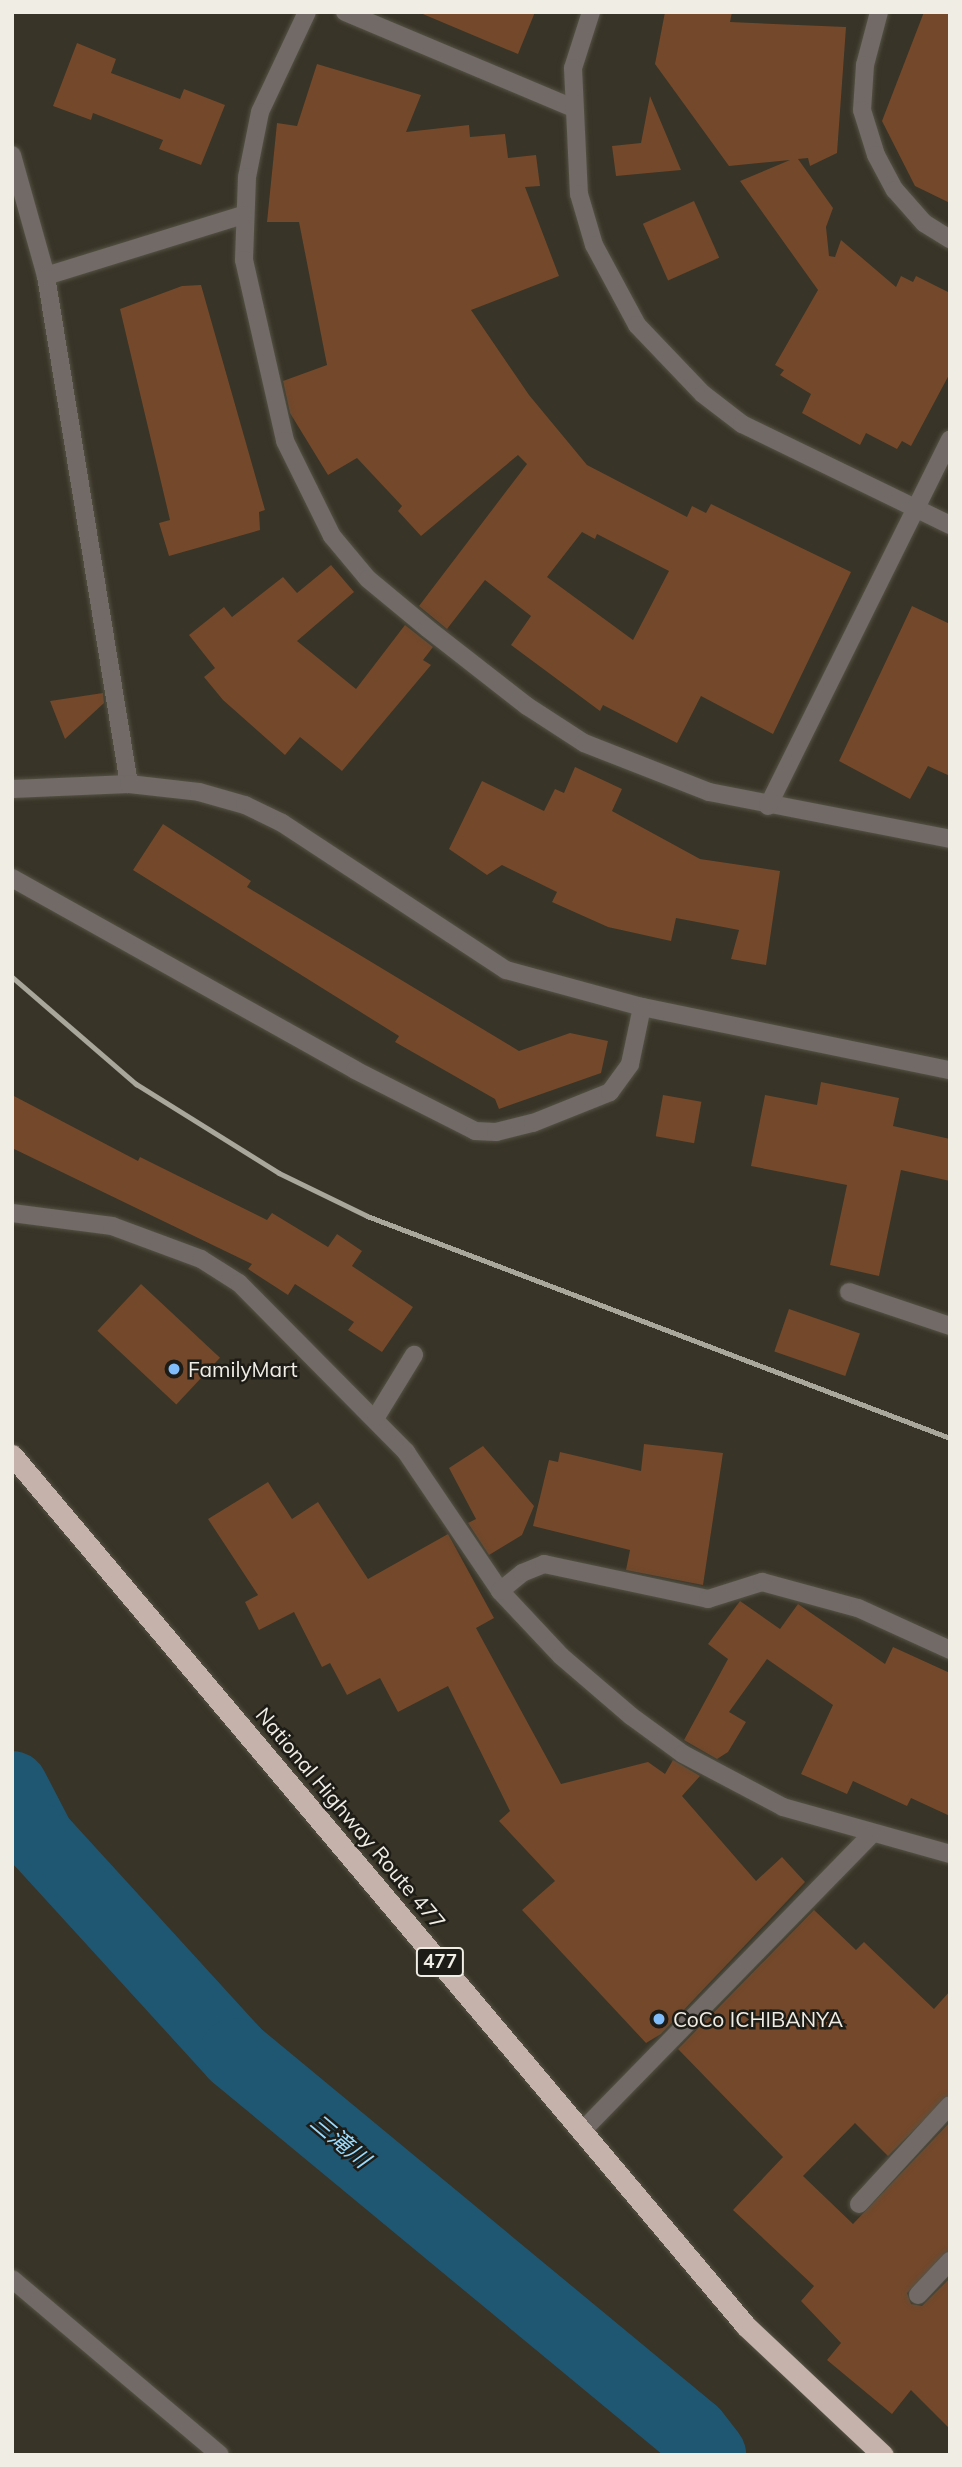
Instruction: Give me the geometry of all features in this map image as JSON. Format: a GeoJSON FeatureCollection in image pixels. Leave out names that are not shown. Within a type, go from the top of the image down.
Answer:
{"type":"FeatureCollection","features":[{"type":"Feature","properties":{"kind":"highway","name":"National Highway Route 477"},"geometry":{"type":"LineString","coordinates":[[12,1455],[746,2326],[883,2455]]}},
{"type":"Feature","properties":{"kind":"street"},"geometry":{"type":"LineString","coordinates":[[307,12],[260,112],[243,215],[253,313],[285,441],[332,536],[368,579],[527,706],[584,743],[650,773],[768,806],[950,839]]}},
{"type":"Feature","properties":{"kind":"street"},"geometry":{"type":"LineString","coordinates":[[345,12],[571,107]]}},
{"type":"Feature","properties":{"kind":"street"},"geometry":{"type":"LineString","coordinates":[[591,12],[573,68],[571,107],[579,194],[594,245],[631,316],[667,360],[742,424],[950,525]]}},
{"type":"Feature","properties":{"kind":"street"},"geometry":{"type":"LineString","coordinates":[[879,12],[865,65],[862,110],[876,155],[895,190],[924,222],[950,239]]}},
{"type":"Feature","properties":{"kind":"street"},"geometry":{"type":"LineString","coordinates":[[12,156],[46,276],[130,784]]}},
{"type":"Feature","properties":{"kind":"street"},"geometry":{"type":"LineString","coordinates":[[46,276],[243,215]]}},
{"type":"Feature","properties":{"kind":"street"},"geometry":{"type":"LineString","coordinates":[[768,806],[950,440]]}},
{"type":"Feature","properties":{"kind":"street"},"geometry":{"type":"LineString","coordinates":[[12,789],[130,784],[200,792],[245,805],[282,823],[506,970],[642,1007],[950,1070]]}},
{"type":"Feature","properties":{"kind":"street"},"geometry":{"type":"LineString","coordinates":[[12,878],[355,1070],[475,1131],[496,1132],[533,1123],[610,1092],[630,1063],[642,1007]]}},
{"type":"Feature","properties":{"kind":"street"},"geometry":{"type":"LineString","coordinates":[[12,1213],[112,1226],[201,1259],[273,1311],[376,1417],[406,1452],[500,1591],[561,1656],[683,1754],[783,1807],[870,1836],[950,1854]]}},
{"type":"Feature","properties":{"kind":"street"},"geometry":{"type":"LineString","coordinates":[[849,1292],[950,1326]]}},
{"type":"Feature","properties":{"kind":"street"},"geometry":{"type":"LineString","coordinates":[[376,1417],[414,1355]]}},
{"type":"Feature","properties":{"kind":"street"},"geometry":{"type":"LineString","coordinates":[[500,1591],[522,1573],[544,1564],[708,1599],[762,1582],[858,1608],[950,1650]]}},
{"type":"Feature","properties":{"kind":"street"},"geometry":{"type":"LineString","coordinates":[[582,2130],[870,1836]]}},
{"type":"Feature","properties":{"kind":"street"},"geometry":{"type":"LineString","coordinates":[[859,2204],[950,2105]]}},
{"type":"Feature","properties":{"kind":"street"},"geometry":{"type":"LineString","coordinates":[[918,2295],[950,2261]]}},
{"type":"Feature","properties":{"kind":"street"},"geometry":{"type":"LineString","coordinates":[[12,2279],[220,2455]]}},
{"type":"Feature","properties":{"kind":"building"},"geometry":{"type":"Polygon","coordinates":[[[418,12],[535,12],[518,54],[418,12]]]}},
{"type":"Feature","properties":{"kind":"building"},"geometry":{"type":"Polygon","coordinates":[[[665,12],[732,12],[730,22],[846,27],[837,153],[810,166],[808,158],[798,159],[833,208],[826,227],[829,256],[835,257],[841,240],[896,287],[901,276],[913,282],[916,276],[950,293],[950,373],[911,446],[902,441],[897,449],[866,433],[860,445],[802,413],[811,394],[780,375],[784,370],[775,365],[818,290],[740,181],[790,160],[729,166],[655,64],[665,12]]]}},
{"type":"Feature","properties":{"kind":"building"},"geometry":{"type":"Polygon","coordinates":[[[924,12],[950,12],[950,203],[915,186],[882,121],[924,12]]]}},
{"type":"Feature","properties":{"kind":"building"},"geometry":{"type":"Polygon","coordinates":[[[77,43],[116,59],[111,73],[180,99],[184,89],[225,105],[201,165],[159,149],[163,140],[93,113],[91,120],[53,106],[77,43]]]}},
{"type":"Feature","properties":{"kind":"building"},"geometry":{"type":"Polygon","coordinates":[[[317,64],[421,95],[406,132],[469,125],[470,137],[505,134],[508,158],[536,155],[540,186],[525,187],[559,276],[471,310],[529,395],[587,465],[687,517],[692,506],[706,513],[711,504],[851,572],[773,734],[701,696],[677,743],[603,705],[600,711],[511,645],[531,616],[485,580],[447,629],[419,606],[527,464],[518,455],[421,536],[398,511],[402,506],[357,458],[328,475],[290,413],[283,381],[327,365],[299,222],[267,222],[277,123],[297,126],[317,64]],[[582,532],[547,577],[633,640],[669,571],[597,534],[595,539],[582,532]]]}},
{"type":"Feature","properties":{"kind":"building"},"geometry":{"type":"Polygon","coordinates":[[[650,96],[681,170],[616,176],[612,146],[641,143],[650,96]]]}},
{"type":"Feature","properties":{"kind":"building"},"geometry":{"type":"Polygon","coordinates":[[[694,201],[719,258],[668,280],[643,224],[694,201]]]}},
{"type":"Feature","properties":{"kind":"building"},"geometry":{"type":"Polygon","coordinates":[[[201,285],[265,510],[259,512],[260,530],[169,556],[159,523],[170,520],[120,309],[182,286],[201,285]]]}},
{"type":"Feature","properties":{"kind":"building"},"geometry":{"type":"Polygon","coordinates":[[[331,565],[354,592],[297,641],[356,689],[405,625],[433,647],[423,660],[431,665],[342,771],[300,737],[285,755],[223,700],[204,677],[215,668],[189,635],[224,607],[232,617],[283,577],[297,593],[331,565]]]}},
{"type":"Feature","properties":{"kind":"building"},"geometry":{"type":"Polygon","coordinates":[[[912,606],[950,624],[950,776],[928,766],[910,799],[839,761],[912,606]]]}},
{"type":"Feature","properties":{"kind":"building"},"geometry":{"type":"Polygon","coordinates":[[[103,693],[104,703],[65,739],[50,701],[103,693]]]}},
{"type":"Feature","properties":{"kind":"building"},"geometry":{"type":"Polygon","coordinates":[[[575,767],[622,789],[612,811],[700,859],[780,871],[766,965],[731,959],[739,930],[676,918],[671,941],[608,927],[552,902],[557,892],[502,865],[487,875],[449,849],[482,781],[544,811],[555,789],[564,793],[575,767]]]}},
{"type":"Feature","properties":{"kind":"building"},"geometry":{"type":"Polygon","coordinates":[[[163,824],[251,881],[247,887],[519,1051],[570,1033],[608,1041],[601,1073],[499,1109],[495,1099],[395,1042],[399,1036],[133,870],[163,824]]]}},
{"type":"Feature","properties":{"kind":"building"},"geometry":{"type":"Polygon","coordinates":[[[821,1082],[899,1098],[893,1126],[950,1139],[950,1181],[901,1170],[879,1276],[830,1265],[847,1185],[751,1166],[765,1095],[817,1105],[821,1082]]]}},
{"type":"Feature","properties":{"kind":"building"},"geometry":{"type":"Polygon","coordinates":[[[12,1095],[138,1161],[140,1157],[267,1220],[272,1213],[328,1247],[337,1234],[362,1251],[352,1266],[413,1307],[382,1352],[348,1330],[354,1322],[295,1284],[288,1295],[248,1269],[252,1264],[12,1148],[12,1095]]]}},
{"type":"Feature","properties":{"kind":"building"},"geometry":{"type":"Polygon","coordinates":[[[663,1095],[701,1102],[694,1143],[656,1136],[663,1095]]]}},
{"type":"Feature","properties":{"kind":"building"},"geometry":{"type":"Polygon","coordinates":[[[141,1284],[220,1358],[176,1404],[97,1331],[141,1284]]]}},
{"type":"Feature","properties":{"kind":"building"},"geometry":{"type":"Polygon","coordinates":[[[789,1309],[860,1333],[845,1376],[774,1352],[789,1309]]]}},
{"type":"Feature","properties":{"kind":"building"},"geometry":{"type":"Polygon","coordinates":[[[644,1444],[723,1453],[703,1585],[626,1570],[630,1550],[533,1526],[549,1460],[558,1462],[560,1452],[641,1471],[644,1444]]]}},
{"type":"Feature","properties":{"kind":"building"},"geometry":{"type":"Polygon","coordinates":[[[483,1446],[534,1506],[522,1535],[489,1555],[468,1523],[476,1519],[449,1468],[483,1446]]]}},
{"type":"Feature","properties":{"kind":"building"},"geometry":{"type":"Polygon","coordinates":[[[268,1482],[292,1519],[318,1502],[368,1579],[448,1534],[494,1618],[476,1628],[561,1784],[648,1762],[665,1774],[673,1760],[700,1776],[682,1796],[756,1881],[782,1857],[805,1882],[661,2034],[646,2043],[522,1910],[555,1881],[499,1821],[510,1811],[448,1686],[398,1712],[380,1678],[347,1695],[330,1663],[322,1667],[294,1612],[259,1630],[245,1602],[258,1595],[208,1519],[268,1482]]]}},
{"type":"Feature","properties":{"kind":"building"},"geometry":{"type":"Polygon","coordinates":[[[740,1601],[780,1629],[798,1604],[885,1664],[893,1647],[950,1673],[950,1816],[911,1798],[907,1806],[853,1781],[847,1794],[801,1774],[833,1705],[767,1659],[729,1712],[746,1722],[728,1752],[717,1759],[684,1740],[728,1659],[708,1644],[740,1601]]]}},
{"type":"Feature","properties":{"kind":"building"},"geometry":{"type":"Polygon","coordinates":[[[814,1910],[856,1950],[864,1942],[934,2009],[950,1991],[950,2094],[888,2156],[855,2123],[803,2176],[853,2224],[950,2122],[950,2250],[907,2293],[911,2304],[922,2306],[950,2278],[950,2429],[911,2390],[892,2414],[827,2360],[841,2343],[801,2301],[814,2286],[733,2210],[783,2157],[678,2049],[814,1910]]]}},
{"type":"Feature","properties":{"kind":"waterway","name":"三滝川"},"geometry":{"type":"LineString","coordinates":[[12,1787],[39,1839],[235,2054],[693,2433],[710,2455]]}},
{"type":"Feature","properties":{"kind":"railway"},"geometry":{"type":"LineString","coordinates":[[12,977],[136,1084],[279,1173],[367,1216],[950,1438]]}},
{"type":"Feature","properties":{"kind":"place","name":"FamilyMart"},"geometry":{"type":"Point","coordinates":[174,1369]}},
{"type":"Feature","properties":{"kind":"place","name":"CoCo ICHIBANYA"},"geometry":{"type":"Point","coordinates":[659,2019]}}]}
